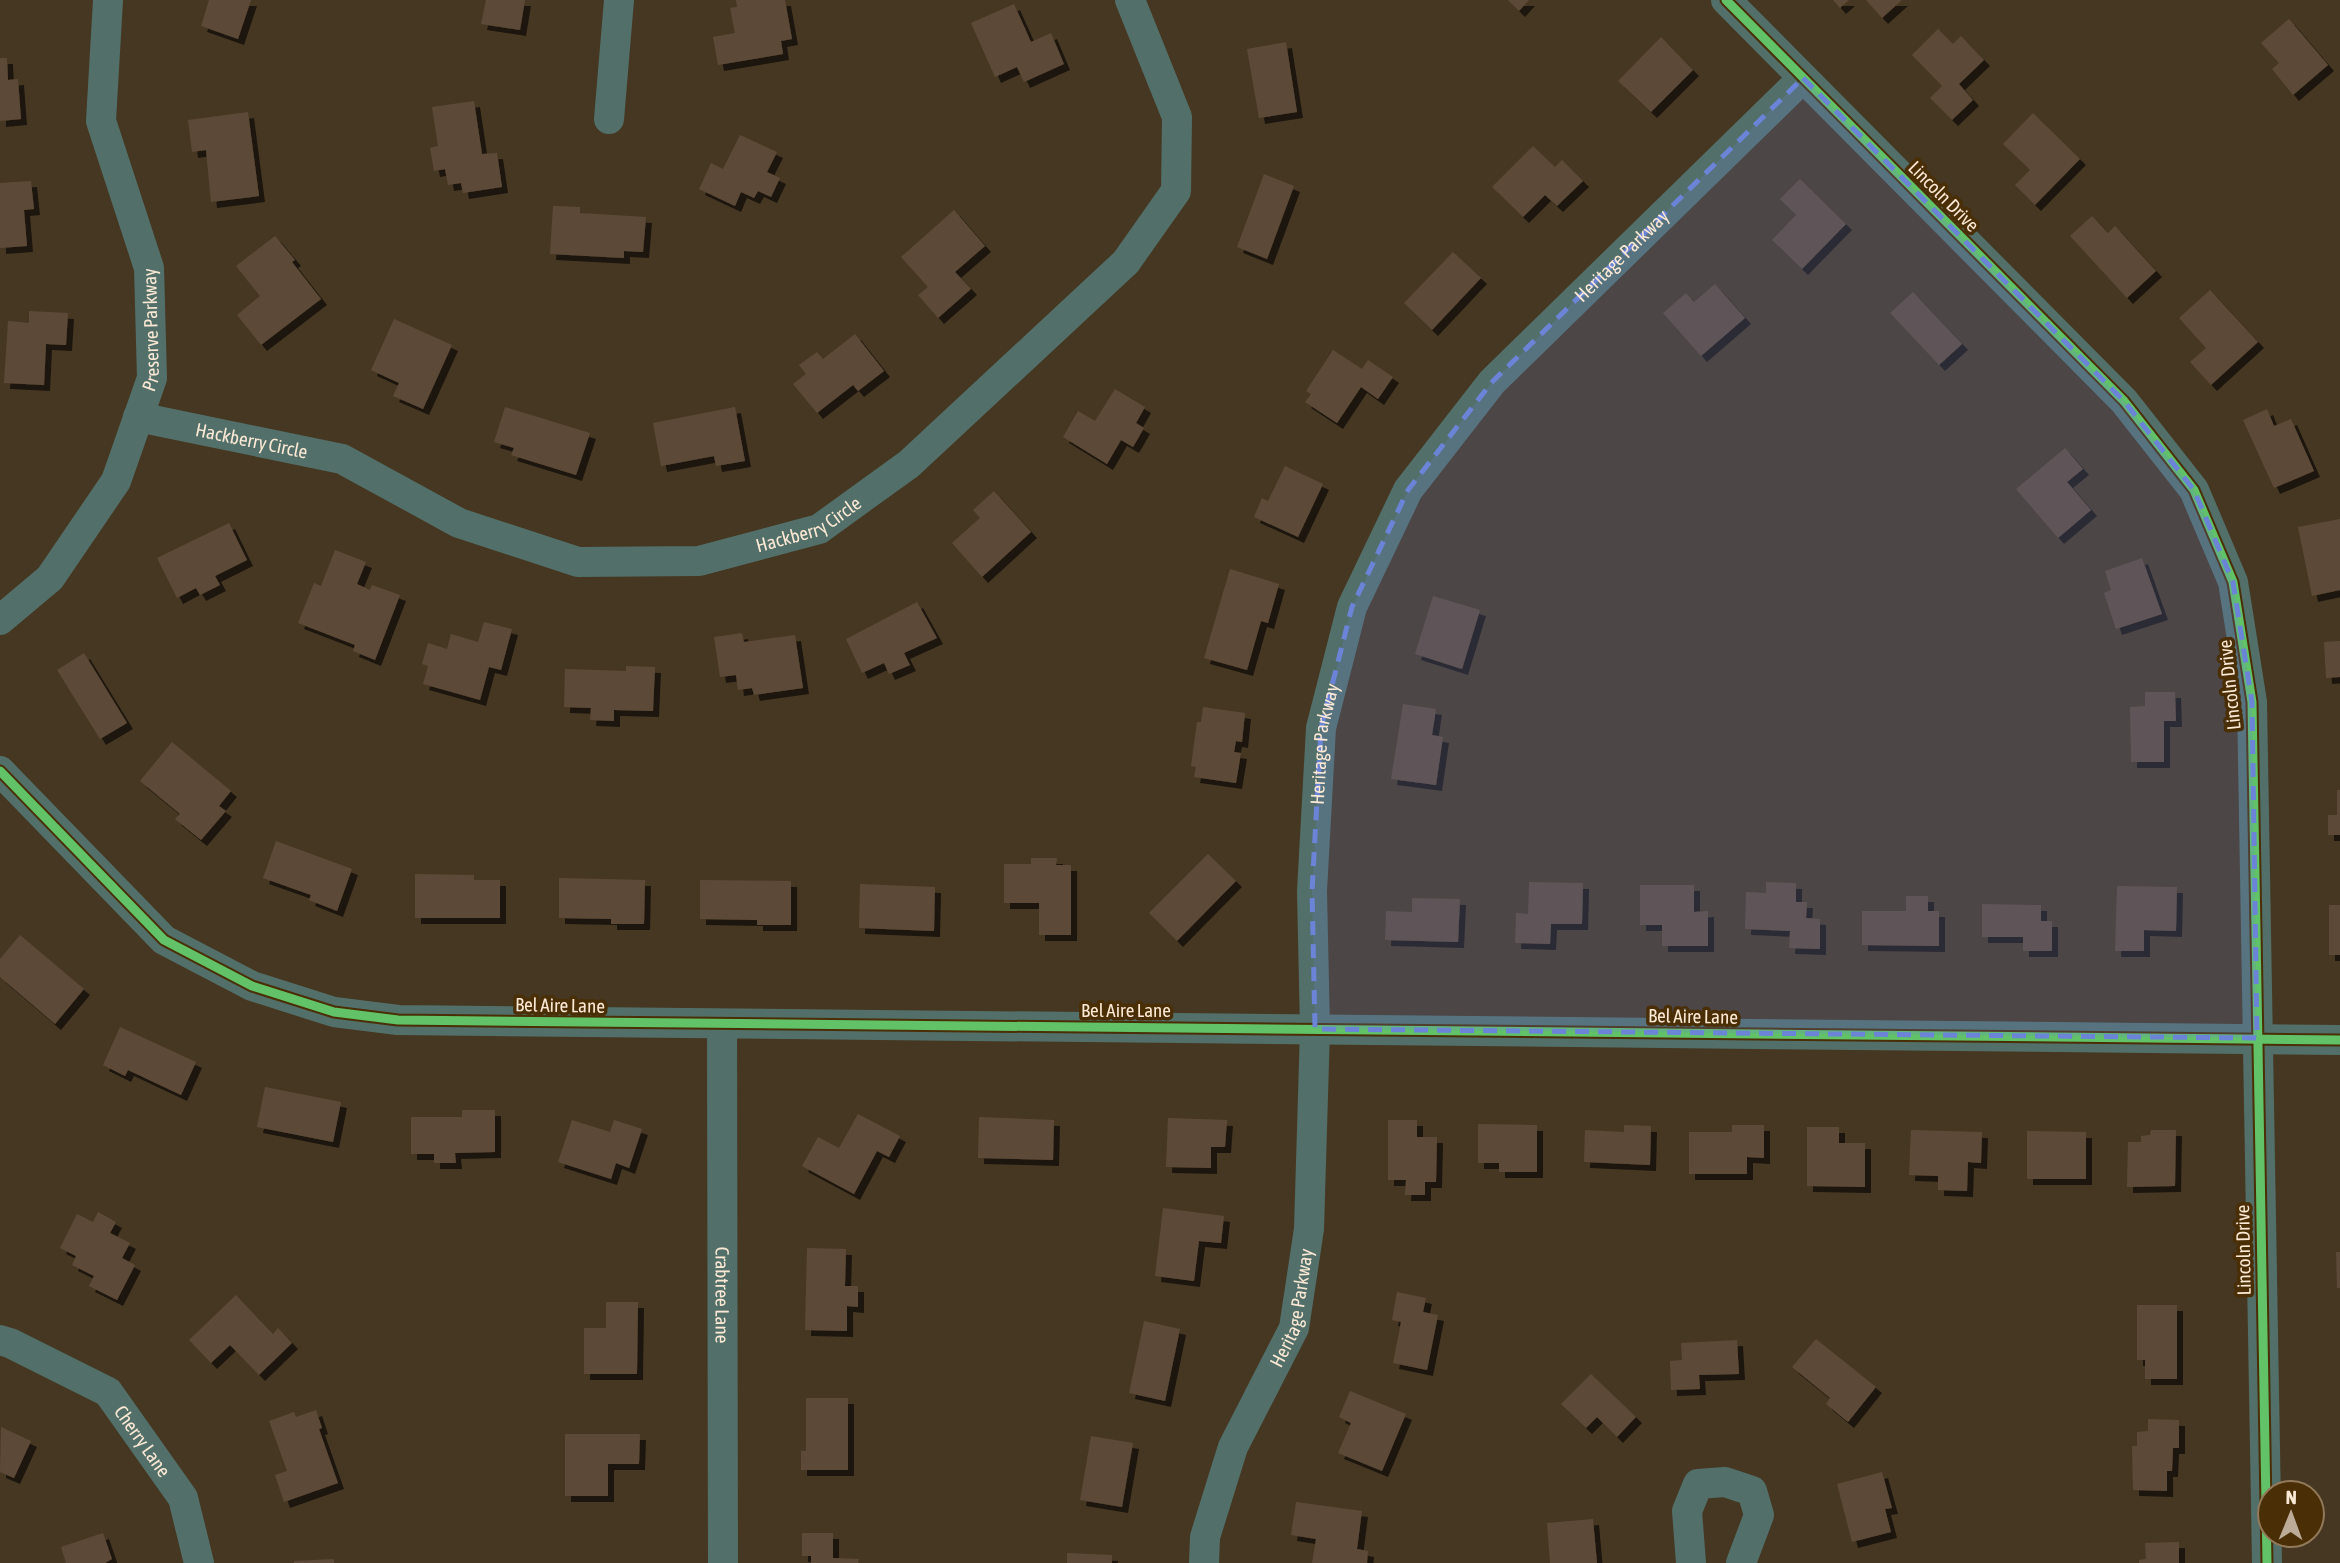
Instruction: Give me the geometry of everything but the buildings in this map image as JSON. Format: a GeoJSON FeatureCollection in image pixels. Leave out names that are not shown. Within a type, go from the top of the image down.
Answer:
{"type":"FeatureCollection","features":[{"type":"Feature","properties":{"kind":"street","name":"Preserve Parkway"},"geometry":{"type":"LineString","coordinates":[[0,620],[50,578],[116,481],[152,378],[149,268],[101,121],[108,0]]}},
{"type":"Feature","properties":{"kind":"street"},"geometry":{"type":"LineString","coordinates":[[609,119],[619,0]]}},
{"type":"Feature","properties":{"kind":"street","name":"Hackberry Circle"},"geometry":{"type":"LineString","coordinates":[[138,417],[342,459],[459,523],[578,562],[699,561],[820,529],[909,464],[1126,262],[1176,191],[1177,117],[1130,0]]}},
{"type":"Feature","properties":{"kind":"street","name":"Lincoln Drive"},"geometry":{"type":"LineString","coordinates":[[1726,0],[2124,401],[2194,490],[2233,582],[2252,702],[2267,1563]]}},
{"type":"Feature","properties":{"kind":"street","name":"Heritage Parkway"},"geometry":{"type":"LineString","coordinates":[[1204,1563],[1205,1537],[1233,1447],[1294,1328],[1309,1229],[1315,1030],[1312,891],[1321,728],[1352,607],[1408,490],[1493,382],[1803,78]]}},
{"type":"Feature","properties":{"kind":"street","name":"Bel Aire Lane"},"geometry":{"type":"LineString","coordinates":[[0,771],[164,940],[252,986],[334,1012],[398,1020],[2340,1040]]}},
{"type":"Feature","properties":{"kind":"street","name":"Crabtree Lane"},"geometry":{"type":"LineString","coordinates":[[722,1025],[723,1563]]}},
{"type":"Feature","properties":{"kind":"street","name":"Cherry Lane"},"geometry":{"type":"LineString","coordinates":[[0,1340],[108,1392],[183,1498],[199,1563]]}},
{"type":"Feature","properties":{"kind":"street"},"geometry":{"type":"LineString","coordinates":[[1691,1563],[1687,1511],[1694,1493],[1698,1484],[1725,1482],[1752,1491],[1759,1515],[1741,1563]]}},
{"type":"Feature","properties":{"kind":"highlighted area"},"geometry":{"type":"Polygon","coordinates":[[[1803,78],[2124,401],[2194,490],[2233,582],[2252,702],[2257,1038],[1315,1029],[1312,891],[1321,728],[1352,607],[1408,490],[1492,382],[1803,78]]]}},
{"type":"Feature","properties":{"kind":"cycle path"},"geometry":{"type":"LineString","coordinates":[[1726,0],[2124,401],[2194,490],[2233,582],[2252,702],[2267,1563]]}},
{"type":"Feature","properties":{"kind":"cycle path"},"geometry":{"type":"LineString","coordinates":[[0,771],[164,940],[252,986],[334,1012],[398,1020],[2340,1040]]}}]}
